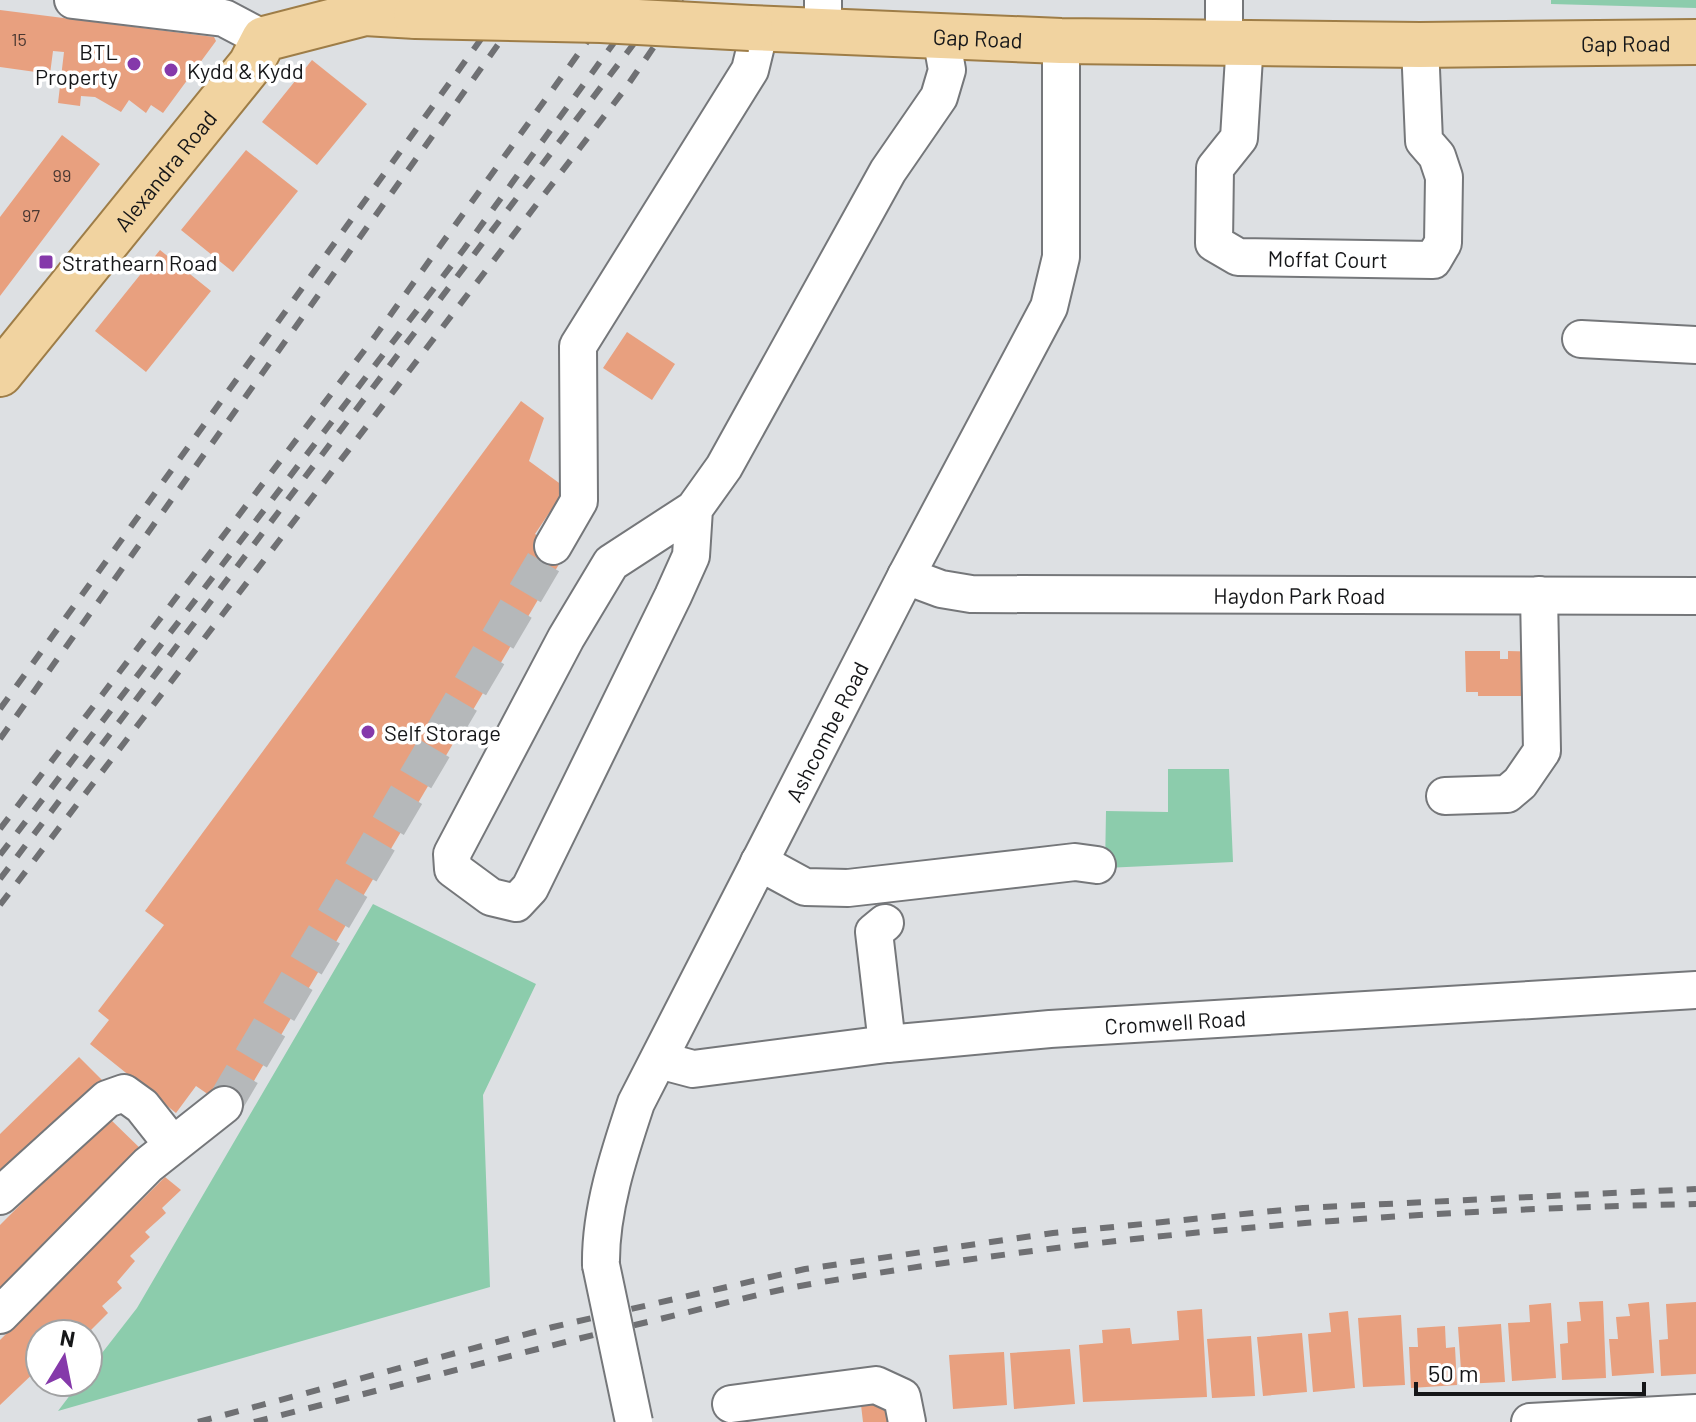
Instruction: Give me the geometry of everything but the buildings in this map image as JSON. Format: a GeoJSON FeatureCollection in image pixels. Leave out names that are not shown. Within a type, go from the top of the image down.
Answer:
{"type":"FeatureCollection","features":[{"type":"Feature","properties":{"kind":"main road","name":"Gap Road"},"geometry":{"type":"LineString","coordinates":[[264,39],[367,7],[416,16],[601,20],[755,29],[823,16],[941,36],[1061,41],[1231,27],[1420,45],[1696,42]]}},
{"type":"Feature","properties":{"kind":"main road","name":"Alexandra Road"},"geometry":{"type":"LineString","coordinates":[[0,374],[251,64],[264,39]]}},
{"type":"Feature","properties":{"kind":"street"},"geometry":{"type":"LineString","coordinates":[[73,0],[224,18],[264,39]]}},
{"type":"Feature","properties":{"kind":"street","name":"Moffat Court"},"geometry":{"type":"LineString","coordinates":[[1231,27],[1239,138],[1215,168],[1214,243],[1238,257],[1433,260],[1443,243],[1444,177],[1437,156],[1424,141],[1420,45]]}},
{"type":"Feature","properties":{"kind":"street"},"geometry":{"type":"LineString","coordinates":[[553,546],[579,501],[578,346],[750,70],[755,29]]}},
{"type":"Feature","properties":{"kind":"street"},"geometry":{"type":"LineString","coordinates":[[694,509],[691,556],[530,888],[516,903],[491,897],[453,869],[452,854],[566,638],[611,563],[694,509],[724,467],[888,171],[939,97],[947,70],[941,36]]}},
{"type":"Feature","properties":{"kind":"street","name":"Ashcombe Road"},"geometry":{"type":"LineString","coordinates":[[634,1422],[601,1265],[600,1238],[623,1142],[636,1103],[906,576],[1049,307],[1061,257],[1061,41]]}},
{"type":"Feature","properties":{"kind":"street"},"geometry":{"type":"LineString","coordinates":[[1581,339],[1696,345]]}},
{"type":"Feature","properties":{"kind":"street","name":"Haydon Park Road"},"geometry":{"type":"LineString","coordinates":[[906,576],[941,589],[971,594],[1696,596]]}},
{"type":"Feature","properties":{"kind":"street"},"geometry":{"type":"LineString","coordinates":[[1445,796],[1507,794],[1520,783],[1542,751],[1539,595]]}},
{"type":"Feature","properties":{"kind":"street"},"geometry":{"type":"LineString","coordinates":[[759,862],[805,887],[848,888],[1075,862],[1097,865]]}},
{"type":"Feature","properties":{"kind":"street"},"geometry":{"type":"LineString","coordinates":[[885,923],[874,932],[887,1044]]}},
{"type":"Feature","properties":{"kind":"street","name":"Cromwell Road"},"geometry":{"type":"LineString","coordinates":[[659,1060],[693,1069],[887,1044],[1125,1023],[1696,990]]}},
{"type":"Feature","properties":{"kind":"street"},"geometry":{"type":"LineString","coordinates":[[0,1196],[107,1099],[124,1093],[142,1106],[172,1144]]}},
{"type":"Feature","properties":{"kind":"street"},"geometry":{"type":"LineString","coordinates":[[0,1315],[172,1144],[224,1105]]}},
{"type":"Feature","properties":{"kind":"street"},"geometry":{"type":"LineString","coordinates":[[731,1404],[876,1385],[902,1397],[907,1422]]}},
{"type":"Feature","properties":{"kind":"street"},"geometry":{"type":"LineString","coordinates":[[1530,1422],[1696,1413]]}},
{"type":"Feature","properties":{"kind":"green space"},"geometry":{"type":"Polygon","coordinates":[[[1551,0],[1696,0],[1696,8],[1551,4],[1551,0]]]}},
{"type":"Feature","properties":{"kind":"green space"},"geometry":{"type":"Polygon","coordinates":[[[1168,769],[1229,769],[1233,862],[1105,868],[1106,811],[1168,812],[1168,769]]]}},
{"type":"Feature","properties":{"kind":"green space"},"geometry":{"type":"Polygon","coordinates":[[[373,904],[536,984],[483,1095],[490,1287],[104,1398],[104,1350],[137,1308],[373,904]]]}},
{"type":"Feature","properties":{"kind":"green space"},"geometry":{"type":"Polygon","coordinates":[[[68,1398],[103,1398],[58,1411],[68,1398]]]}},
{"type":"Feature","properties":{"kind":"tunnel"},"geometry":{"type":"LineString","coordinates":[[224,1105],[553,546]]}},
{"type":"Feature","properties":{"kind":"railway"},"geometry":{"type":"LineString","coordinates":[[0,709],[509,0]]}},
{"type":"Feature","properties":{"kind":"railway"},"geometry":{"type":"LineString","coordinates":[[0,739],[530,0]]}},
{"type":"Feature","properties":{"kind":"railway"},"geometry":{"type":"LineString","coordinates":[[0,829],[376,335],[617,0]]}},
{"type":"Feature","properties":{"kind":"railway"},"geometry":{"type":"LineString","coordinates":[[0,855],[464,249],[645,0]]}},
{"type":"Feature","properties":{"kind":"railway"},"geometry":{"type":"LineString","coordinates":[[0,879],[667,0]]}},
{"type":"Feature","properties":{"kind":"railway"},"geometry":{"type":"LineString","coordinates":[[0,905],[625,89],[686,0]]}},
{"type":"Feature","properties":{"kind":"railway"},"geometry":{"type":"LineString","coordinates":[[198,1422],[553,1327],[805,1269],[1053,1233],[1303,1208],[1696,1189]]}},
{"type":"Feature","properties":{"kind":"railway"},"geometry":{"type":"LineString","coordinates":[[254,1422],[754,1296],[921,1266],[1141,1238],[1363,1219],[1696,1204]]}},
{"type":"Feature","properties":{"kind":"place","name":"BTL Property"},"geometry":{"type":"Point","coordinates":[134,64]}},
{"type":"Feature","properties":{"kind":"place","name":"Kydd & Kydd"},"geometry":{"type":"Point","coordinates":[171,70]}},
{"type":"Feature","properties":{"kind":"place","name":"Strathearn Road"},"geometry":{"type":"Point","coordinates":[46,262]}},
{"type":"Feature","properties":{"kind":"place","name":"Self Storage"},"geometry":{"type":"Point","coordinates":[368,732]}}]}
